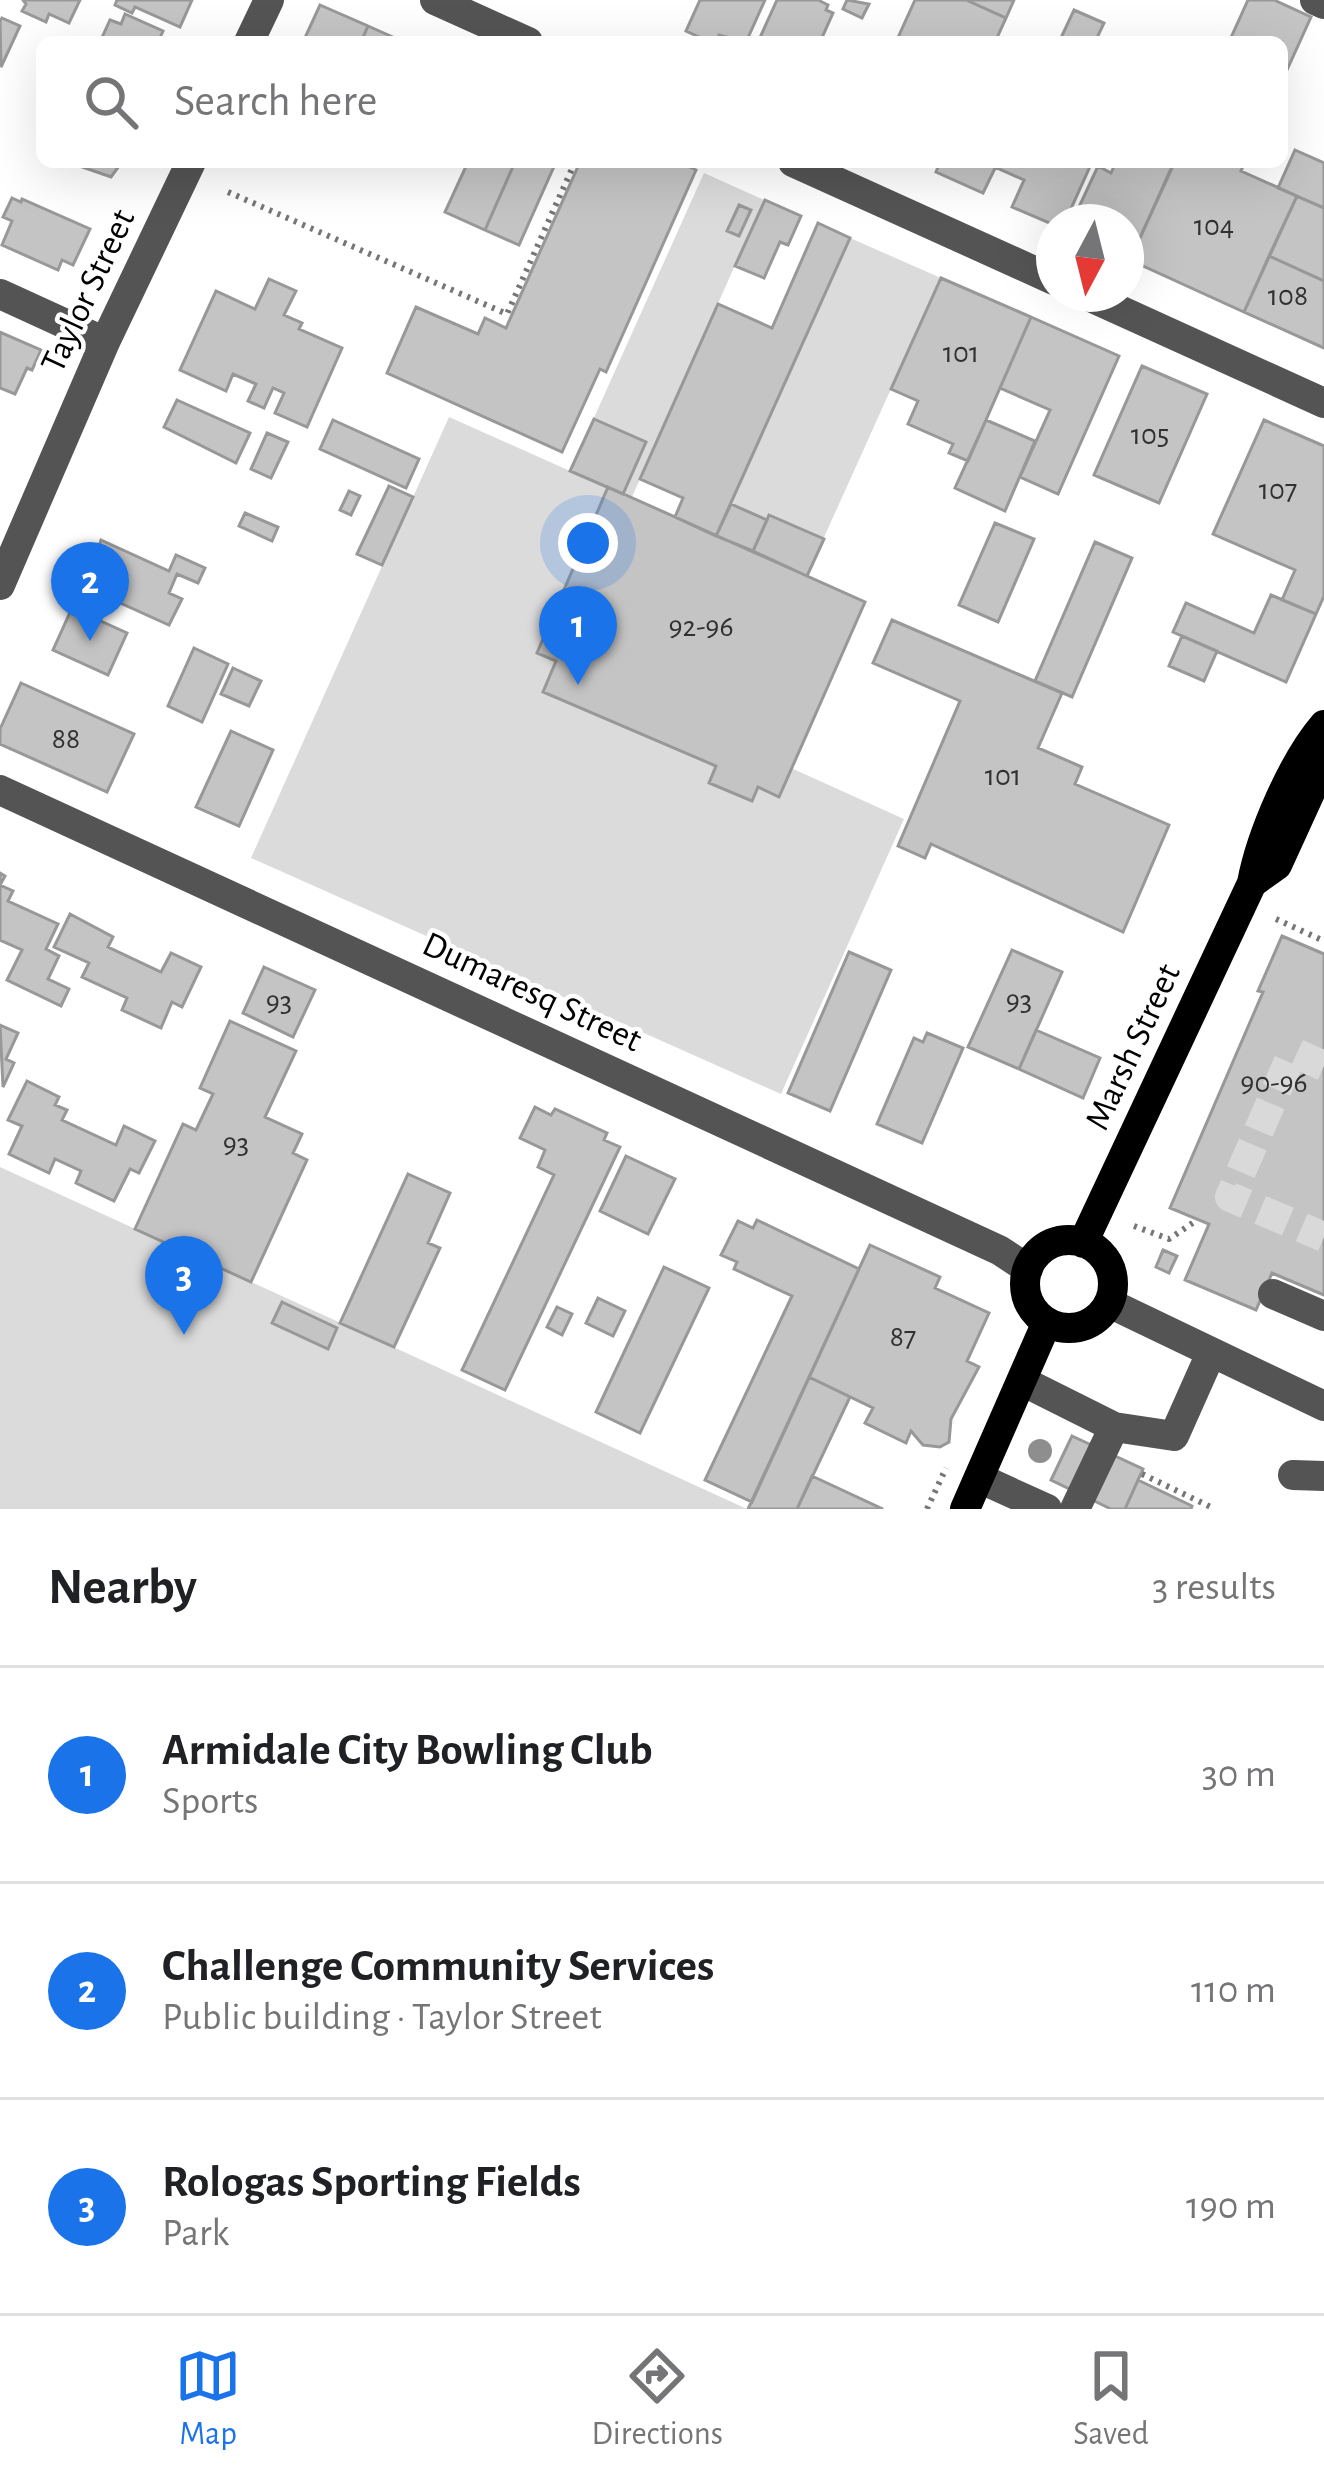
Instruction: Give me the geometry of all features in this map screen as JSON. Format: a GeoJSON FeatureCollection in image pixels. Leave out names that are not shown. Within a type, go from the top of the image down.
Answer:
{"type":"FeatureCollection","features":[{"type":"Feature","properties":{"kind":"main road","name":"Marsh Street"},"geometry":{"type":"LineString","coordinates":[[1083,1243],[1252,883],[1257,857],[1300,762],[1324,725]]}},
{"type":"Feature","properties":{"kind":"main road","name":"Marsh Street"},"geometry":{"type":"LineString","coordinates":[[1252,883],[1277,865],[1324,762]]}},
{"type":"Feature","properties":{"kind":"main road"},"geometry":{"type":"LineString","coordinates":[[1056,1243],[1083,1243],[1110,1267],[1113,1291],[1109,1303],[1089,1324],[1075,1328],[1047,1322],[1026,1293],[1028,1269],[1043,1249],[1056,1243]]}},
{"type":"Feature","properties":{"kind":"main road"},"geometry":{"type":"LineString","coordinates":[[965,1509],[1047,1322]]}},
{"type":"Feature","properties":{"kind":"street"},"geometry":{"type":"LineString","coordinates":[[251,36],[268,0]]}},
{"type":"Feature","properties":{"kind":"street"},"geometry":{"type":"LineString","coordinates":[[435,0],[515,36]]}},
{"type":"Feature","properties":{"kind":"street"},"geometry":{"type":"LineString","coordinates":[[1315,0],[1324,4]]}},
{"type":"Feature","properties":{"kind":"street","name":"Taylor Street"},"geometry":{"type":"LineString","coordinates":[[0,585],[105,342],[188,168]]}},
{"type":"Feature","properties":{"kind":"street"},"geometry":{"type":"LineString","coordinates":[[806,168],[1036,272]]}},
{"type":"Feature","properties":{"kind":"street"},"geometry":{"type":"LineString","coordinates":[[0,294],[105,342]]}},
{"type":"Feature","properties":{"kind":"street"},"geometry":{"type":"LineString","coordinates":[[1124,312],[1324,403]]}},
{"type":"Feature","properties":{"kind":"street","name":"Dumaresq Street"},"geometry":{"type":"LineString","coordinates":[[0,790],[999,1250],[1028,1269]]}},
{"type":"Feature","properties":{"kind":"street"},"geometry":{"type":"LineString","coordinates":[[1273,1294],[1324,1316]]}},
{"type":"Feature","properties":{"kind":"street"},"geometry":{"type":"LineString","coordinates":[[1109,1303],[1324,1406]]}},
{"type":"Feature","properties":{"kind":"street"},"geometry":{"type":"LineString","coordinates":[[1022,1381],[1114,1426],[1174,1436],[1211,1353]]}},
{"type":"Feature","properties":{"kind":"street"},"geometry":{"type":"LineString","coordinates":[[1076,1509],[1114,1426]]}},
{"type":"Feature","properties":{"kind":"street"},"geometry":{"type":"LineString","coordinates":[[979,1478],[1048,1509]]}},
{"type":"Feature","properties":{"kind":"path"},"geometry":{"type":"LineString","coordinates":[[228,192],[507,314],[572,168]]}},
{"type":"Feature","properties":{"kind":"path"},"geometry":{"type":"LineString","coordinates":[[1276,919],[1324,941]]}},
{"type":"Feature","properties":{"kind":"path"},"geometry":{"type":"LineString","coordinates":[[1134,1226],[1169,1239],[1197,1220]]}},
{"type":"Feature","properties":{"kind":"path"},"geometry":{"type":"LineString","coordinates":[[1142,1474],[1215,1509]]}},
{"type":"Feature","properties":{"kind":"shaded area"},"geometry":{"type":"Polygon","coordinates":[[[704,173],[764,200],[632,497],[716,535],[850,238],[941,278],[807,575],[865,602],[791,768],[904,819],[781,1094],[251,858],[449,417],[570,471],[704,173]]]}},
{"type":"Feature","properties":{"kind":"shaded area"},"geometry":{"type":"Polygon","coordinates":[[[0,1167],[747,1509],[0,1509],[0,1167]]]}},
{"type":"Feature","properties":{"kind":"building"},"geometry":{"type":"Polygon","coordinates":[[[23,0],[80,0],[69,23],[49,14],[46,22],[22,11],[23,0]]]}},
{"type":"Feature","properties":{"kind":"building"},"geometry":{"type":"Polygon","coordinates":[[[117,0],[192,0],[180,27],[135,7],[132,13],[115,5],[117,0]]]}},
{"type":"Feature","properties":{"kind":"building"},"geometry":{"type":"Polygon","coordinates":[[[700,0],[765,0],[749,36],[697,36],[686,31],[700,0]]]}},
{"type":"Feature","properties":{"kind":"building"},"geometry":{"type":"Polygon","coordinates":[[[777,0],[818,0],[833,13],[823,36],[761,36],[777,0]]]}},
{"type":"Feature","properties":{"kind":"building"},"geometry":{"type":"Polygon","coordinates":[[[847,0],[869,4],[862,18],[843,9],[847,0]]]}},
{"type":"Feature","properties":{"kind":"building"},"geometry":{"type":"Polygon","coordinates":[[[915,0],[966,0],[1006,18],[998,36],[899,36],[915,0]]]}},
{"type":"Feature","properties":{"kind":"building"},"geometry":{"type":"Polygon","coordinates":[[[966,0],[1014,0],[1006,18],[966,0]]]}},
{"type":"Feature","properties":{"kind":"building"},"geometry":{"type":"Polygon","coordinates":[[[1248,0],[1274,0],[1311,17],[1288,68],[1288,36],[1232,36],[1248,0]]]}},
{"type":"Feature","properties":{"kind":"building"},"geometry":{"type":"Polygon","coordinates":[[[320,5],[368,26],[364,36],[306,36],[320,5]]]}},
{"type":"Feature","properties":{"kind":"building"},"geometry":{"type":"Polygon","coordinates":[[[1074,10],[1104,23],[1098,36],[1062,36],[1074,10]]]}},
{"type":"Feature","properties":{"kind":"building"},"geometry":{"type":"Polygon","coordinates":[[[125,14],[163,31],[161,36],[103,36],[110,20],[121,24],[125,14]]]}},
{"type":"Feature","properties":{"kind":"building"},"geometry":{"type":"Polygon","coordinates":[[[0,21],[20,26],[1,67],[0,21]]]}},
{"type":"Feature","properties":{"kind":"building"},"geometry":{"type":"Polygon","coordinates":[[[368,26],[390,36],[364,36],[368,26]]]}},
{"type":"Feature","properties":{"kind":"building"},"geometry":{"type":"Polygon","coordinates":[[[1295,150],[1324,163],[1324,208],[1278,188],[1295,150]]]}},
{"type":"Feature","properties":{"kind":"building"},"geometry":{"type":"Polygon","coordinates":[[[85,168],[118,168],[111,177],[85,168]]]}},
{"type":"Feature","properties":{"kind":"building"},"geometry":{"type":"Polygon","coordinates":[[[465,168],[512,168],[485,230],[445,212],[465,168]]]}},
{"type":"Feature","properties":{"kind":"building"},"geometry":{"type":"Polygon","coordinates":[[[512,168],[553,168],[519,245],[485,230],[512,168]]]}},
{"type":"Feature","properties":{"kind":"building"},"geometry":{"type":"Polygon","coordinates":[[[577,168],[696,170],[606,372],[600,369],[562,452],[387,373],[416,307],[478,334],[485,318],[506,328],[577,168]]]}},
{"type":"Feature","properties":{"kind":"building"},"geometry":{"type":"Polygon","coordinates":[[[938,168],[995,168],[983,193],[936,172],[938,168]]]}},
{"type":"Feature","properties":{"kind":"building"},"geometry":{"type":"Polygon","coordinates":[[[997,168],[1089,168],[1073,204],[1036,204],[1036,217],[1012,207],[1024,180],[997,168]]]}},
{"type":"Feature","properties":{"kind":"building"},"geometry":{"type":"Polygon","coordinates":[[[1097,168],[1111,173],[1113,168],[1172,168],[1144,229],[1144,204],[1080,204],[1097,168]]]}},
{"type":"Feature","properties":{"kind":"building"},"geometry":{"type":"Polygon","coordinates":[[[1171,168],[1242,168],[1297,196],[1244,312],[1144,266],[1144,229],[1171,168]]]}},
{"type":"Feature","properties":{"kind":"building"},"geometry":{"type":"Polygon","coordinates":[[[1297,196],[1324,208],[1324,281],[1269,256],[1297,196]]]}},
{"type":"Feature","properties":{"kind":"building"},"geometry":{"type":"Polygon","coordinates":[[[12,198],[90,229],[73,265],[62,260],[58,270],[2,245],[12,221],[3,217],[12,198]]]}},
{"type":"Feature","properties":{"kind":"building"},"geometry":{"type":"Polygon","coordinates":[[[765,200],[801,216],[788,245],[780,242],[764,278],[735,266],[765,200]]]}},
{"type":"Feature","properties":{"kind":"building"},"geometry":{"type":"Polygon","coordinates":[[[739,205],[751,210],[739,236],[727,231],[739,205]]]}},
{"type":"Feature","properties":{"kind":"building"},"geometry":{"type":"Polygon","coordinates":[[[818,223],[850,238],[716,536],[675,517],[683,498],[640,479],[718,304],[772,328],[818,223]]]}},
{"type":"Feature","properties":{"kind":"building"},"geometry":{"type":"Polygon","coordinates":[[[1269,256],[1324,281],[1324,348],[1244,312],[1269,256]]]}},
{"type":"Feature","properties":{"kind":"building"},"geometry":{"type":"Polygon","coordinates":[[[941,278],[1031,317],[968,461],[949,453],[953,444],[908,424],[918,401],[891,389],[941,278]]]}},
{"type":"Feature","properties":{"kind":"building"},"geometry":{"type":"Polygon","coordinates":[[[269,279],[296,291],[284,315],[302,323],[299,329],[342,348],[307,427],[275,413],[284,393],[273,388],[264,408],[248,401],[256,384],[233,374],[226,391],[180,370],[216,291],[255,309],[269,279]]]}},
{"type":"Feature","properties":{"kind":"building"},"geometry":{"type":"Polygon","coordinates":[[[1031,317],[1119,356],[1058,494],[1020,477],[1050,410],[1000,388],[1031,317]]]}},
{"type":"Feature","properties":{"kind":"building"},"geometry":{"type":"Polygon","coordinates":[[[0,332],[41,350],[15,394],[0,388],[0,332]]]}},
{"type":"Feature","properties":{"kind":"building"},"geometry":{"type":"Polygon","coordinates":[[[1142,366],[1207,394],[1159,503],[1094,475],[1142,366]]]}},
{"type":"Feature","properties":{"kind":"building"},"geometry":{"type":"Polygon","coordinates":[[[177,400],[250,433],[236,463],[164,427],[177,400]]]}},
{"type":"Feature","properties":{"kind":"building"},"geometry":{"type":"Polygon","coordinates":[[[594,419],[646,442],[623,494],[570,471],[594,419]]]}},
{"type":"Feature","properties":{"kind":"building"},"geometry":{"type":"Polygon","coordinates":[[[333,420],[419,459],[406,488],[320,449],[333,420]]]}},
{"type":"Feature","properties":{"kind":"building"},"geometry":{"type":"Polygon","coordinates":[[[986,420],[1035,441],[1005,511],[955,488],[986,420]]]}},
{"type":"Feature","properties":{"kind":"building"},"geometry":{"type":"Polygon","coordinates":[[[1264,420],[1324,446],[1324,596],[1316,614],[1282,600],[1295,570],[1213,534],[1264,420]]]}},
{"type":"Feature","properties":{"kind":"building"},"geometry":{"type":"Polygon","coordinates":[[[267,433],[288,442],[271,478],[251,469],[267,433]]]}},
{"type":"Feature","properties":{"kind":"building"},"geometry":{"type":"Polygon","coordinates":[[[389,486],[413,497],[382,565],[357,554],[389,486]]]}},
{"type":"Feature","properties":{"kind":"building"},"geometry":{"type":"Polygon","coordinates":[[[608,487],[865,602],[779,797],[758,787],[752,801],[709,783],[716,766],[543,692],[556,661],[537,653],[608,487]]]}},
{"type":"Feature","properties":{"kind":"building"},"geometry":{"type":"Polygon","coordinates":[[[349,491],[360,496],[351,515],[340,510],[349,491]]]}},
{"type":"Feature","properties":{"kind":"building"},"geometry":{"type":"Polygon","coordinates":[[[731,504],[767,520],[753,551],[716,536],[731,504]]]}},
{"type":"Feature","properties":{"kind":"building"},"geometry":{"type":"Polygon","coordinates":[[[245,513],[278,527],[272,541],[239,526],[245,513]]]}},
{"type":"Feature","properties":{"kind":"building"},"geometry":{"type":"Polygon","coordinates":[[[769,515],[824,539],[807,576],[753,551],[769,515]]]}},
{"type":"Feature","properties":{"kind":"building"},"geometry":{"type":"Polygon","coordinates":[[[995,523],[1034,539],[998,622],[959,605],[995,523]]]}},
{"type":"Feature","properties":{"kind":"building"},"geometry":{"type":"Polygon","coordinates":[[[101,540],[169,571],[176,555],[205,568],[198,583],[177,574],[169,593],[182,599],[169,625],[85,587],[101,540]]]}},
{"type":"Feature","properties":{"kind":"building"},"geometry":{"type":"Polygon","coordinates":[[[1095,542],[1132,558],[1072,697],[1035,681],[1095,542]]]}},
{"type":"Feature","properties":{"kind":"building"},"geometry":{"type":"Polygon","coordinates":[[[1271,595],[1316,614],[1286,682],[1173,632],[1186,603],[1254,633],[1271,595]]]}},
{"type":"Feature","properties":{"kind":"building"},"geometry":{"type":"Polygon","coordinates":[[[72,608],[127,633],[108,675],[53,650],[72,608]]]}},
{"type":"Feature","properties":{"kind":"building"},"geometry":{"type":"Polygon","coordinates":[[[892,620],[1062,693],[1038,748],[1082,767],[1075,784],[1169,825],[1123,932],[931,844],[925,858],[898,846],[960,701],[873,663],[892,620]]]}},
{"type":"Feature","properties":{"kind":"building"},"geometry":{"type":"Polygon","coordinates":[[[1182,636],[1217,651],[1204,681],[1169,666],[1182,636]]]}},
{"type":"Feature","properties":{"kind":"building"},"geometry":{"type":"Polygon","coordinates":[[[194,648],[228,664],[202,722],[168,706],[194,648]]]}},
{"type":"Feature","properties":{"kind":"building"},"geometry":{"type":"Polygon","coordinates":[[[233,668],[261,681],[249,706],[221,694],[233,668]]]}},
{"type":"Feature","properties":{"kind":"building"},"geometry":{"type":"Polygon","coordinates":[[[21,683],[134,734],[107,792],[0,744],[0,729],[21,683]]]}},
{"type":"Feature","properties":{"kind":"building"},"geometry":{"type":"Polygon","coordinates":[[[231,731],[273,750],[239,826],[196,807],[231,731]]]}},
{"type":"Feature","properties":{"kind":"building"},"geometry":{"type":"Polygon","coordinates":[[[0,885],[13,891],[8,901],[58,924],[46,949],[59,956],[48,979],[69,989],[61,1006],[7,980],[22,950],[0,940],[0,885]]]}},
{"type":"Feature","properties":{"kind":"building"},"geometry":{"type":"Polygon","coordinates":[[[70,914],[113,937],[108,947],[161,972],[171,953],[201,967],[182,1007],[172,1002],[161,1028],[122,1010],[127,998],[82,977],[89,963],[54,947],[70,914]]]}},
{"type":"Feature","properties":{"kind":"building"},"geometry":{"type":"Polygon","coordinates":[[[1282,936],[1324,954],[1324,1295],[1272,1273],[1256,1310],[1185,1280],[1209,1224],[1170,1208],[1263,992],[1258,991],[1282,936]]]}},
{"type":"Feature","properties":{"kind":"building"},"geometry":{"type":"Polygon","coordinates":[[[1012,950],[1062,972],[1019,1069],[968,1047],[1012,950]]]}},
{"type":"Feature","properties":{"kind":"building"},"geometry":{"type":"Polygon","coordinates":[[[849,952],[891,970],[830,1111],[788,1093],[849,952]]]}},
{"type":"Feature","properties":{"kind":"building"},"geometry":{"type":"Polygon","coordinates":[[[264,967],[315,990],[293,1037],[243,1013],[264,967]]]}},
{"type":"Feature","properties":{"kind":"building"},"geometry":{"type":"Polygon","coordinates":[[[230,1021],[296,1051],[265,1117],[302,1134],[293,1153],[307,1160],[251,1282],[135,1229],[183,1124],[196,1130],[213,1094],[200,1088],[230,1021]]]}},
{"type":"Feature","properties":{"kind":"building"},"geometry":{"type":"Polygon","coordinates":[[[0,1025],[18,1033],[6,1059],[14,1063],[3,1087],[0,1025]]]}},
{"type":"Feature","properties":{"kind":"building"},"geometry":{"type":"Polygon","coordinates":[[[1036,1030],[1100,1058],[1083,1098],[1019,1069],[1036,1030]]]}},
{"type":"Feature","properties":{"kind":"building"},"geometry":{"type":"Polygon","coordinates":[[[927,1033],[963,1048],[922,1143],[877,1124],[914,1038],[923,1042],[927,1033]]]}},
{"type":"Feature","properties":{"kind":"building"},"geometry":{"type":"Polygon","coordinates":[[[27,1081],[59,1097],[55,1105],[67,1110],[62,1120],[116,1145],[124,1126],[155,1141],[139,1173],[130,1169],[114,1201],[76,1183],[81,1171],[55,1159],[49,1173],[9,1154],[22,1126],[8,1120],[27,1081]]]}},
{"type":"Feature","properties":{"kind":"building"},"geometry":{"type":"Polygon","coordinates":[[[535,1107],[551,1115],[555,1109],[607,1133],[604,1140],[620,1147],[505,1390],[462,1370],[554,1175],[538,1167],[545,1150],[520,1138],[535,1107]]]}},
{"type":"Feature","properties":{"kind":"building"},"geometry":{"type":"Polygon","coordinates":[[[626,1156],[675,1179],[648,1234],[600,1211],[626,1156]]]}},
{"type":"Feature","properties":{"kind":"building"},"geometry":{"type":"Polygon","coordinates":[[[408,1174],[450,1193],[428,1243],[440,1248],[394,1347],[340,1323],[408,1174]]]}},
{"type":"Feature","properties":{"kind":"building"},"geometry":{"type":"Polygon","coordinates":[[[757,1220],[859,1269],[752,1502],[705,1480],[792,1296],[734,1269],[737,1262],[721,1255],[738,1221],[753,1228],[757,1220]]]}},
{"type":"Feature","properties":{"kind":"building"},"geometry":{"type":"Polygon","coordinates":[[[870,1245],[940,1277],[935,1288],[989,1313],[967,1361],[979,1367],[951,1419],[949,1442],[940,1447],[923,1445],[911,1431],[906,1443],[865,1423],[873,1408],[809,1377],[870,1245]]]}},
{"type":"Feature","properties":{"kind":"building"},"geometry":{"type":"Polygon","coordinates":[[[1163,1250],[1177,1256],[1169,1273],[1156,1267],[1163,1250]]]}},
{"type":"Feature","properties":{"kind":"building"},"geometry":{"type":"Polygon","coordinates":[[[664,1267],[709,1288],[640,1433],[596,1412],[664,1267]]]}},
{"type":"Feature","properties":{"kind":"building"},"geometry":{"type":"Polygon","coordinates":[[[598,1298],[625,1311],[613,1336],[586,1323],[598,1298]]]}},
{"type":"Feature","properties":{"kind":"building"},"geometry":{"type":"Polygon","coordinates":[[[282,1302],[337,1328],[328,1349],[272,1323],[282,1302]]]}},
{"type":"Feature","properties":{"kind":"building"},"geometry":{"type":"Polygon","coordinates":[[[557,1307],[572,1314],[562,1335],[547,1327],[557,1307]]]}},
{"type":"Feature","properties":{"kind":"building"},"geometry":{"type":"Polygon","coordinates":[[[809,1377],[850,1397],[797,1509],[748,1509],[809,1377]]]}},
{"type":"Feature","properties":{"kind":"building"},"geometry":{"type":"Polygon","coordinates":[[[1072,1436],[1143,1469],[1125,1509],[1111,1509],[1051,1480],[1072,1436]]]}},
{"type":"Feature","properties":{"kind":"building"},"geometry":{"type":"Polygon","coordinates":[[[812,1476],[883,1509],[797,1509],[812,1476]]]}},
{"type":"Feature","properties":{"kind":"building"},"geometry":{"type":"Polygon","coordinates":[[[1138,1480],[1192,1506],[1191,1509],[1125,1509],[1138,1480]]]}},
{"type":"Feature","properties":{"kind":"tunnel"},"geometry":{"type":"LineString","coordinates":[[1324,1066],[1293,1052],[1230,1197],[1324,1237]]}},
{"type":"Feature","properties":{"kind":"place","name":"Challenge Community Services"},"geometry":{"type":"Point","coordinates":[90,641]}},
{"type":"Feature","properties":{"kind":"place","name":"Armidale City Bowling Club"},"geometry":{"type":"Point","coordinates":[578,685]}},
{"type":"Feature","properties":{"kind":"place","name":"Rologas Sporting Fields"},"geometry":{"type":"Point","coordinates":[184,1335]}}]}
